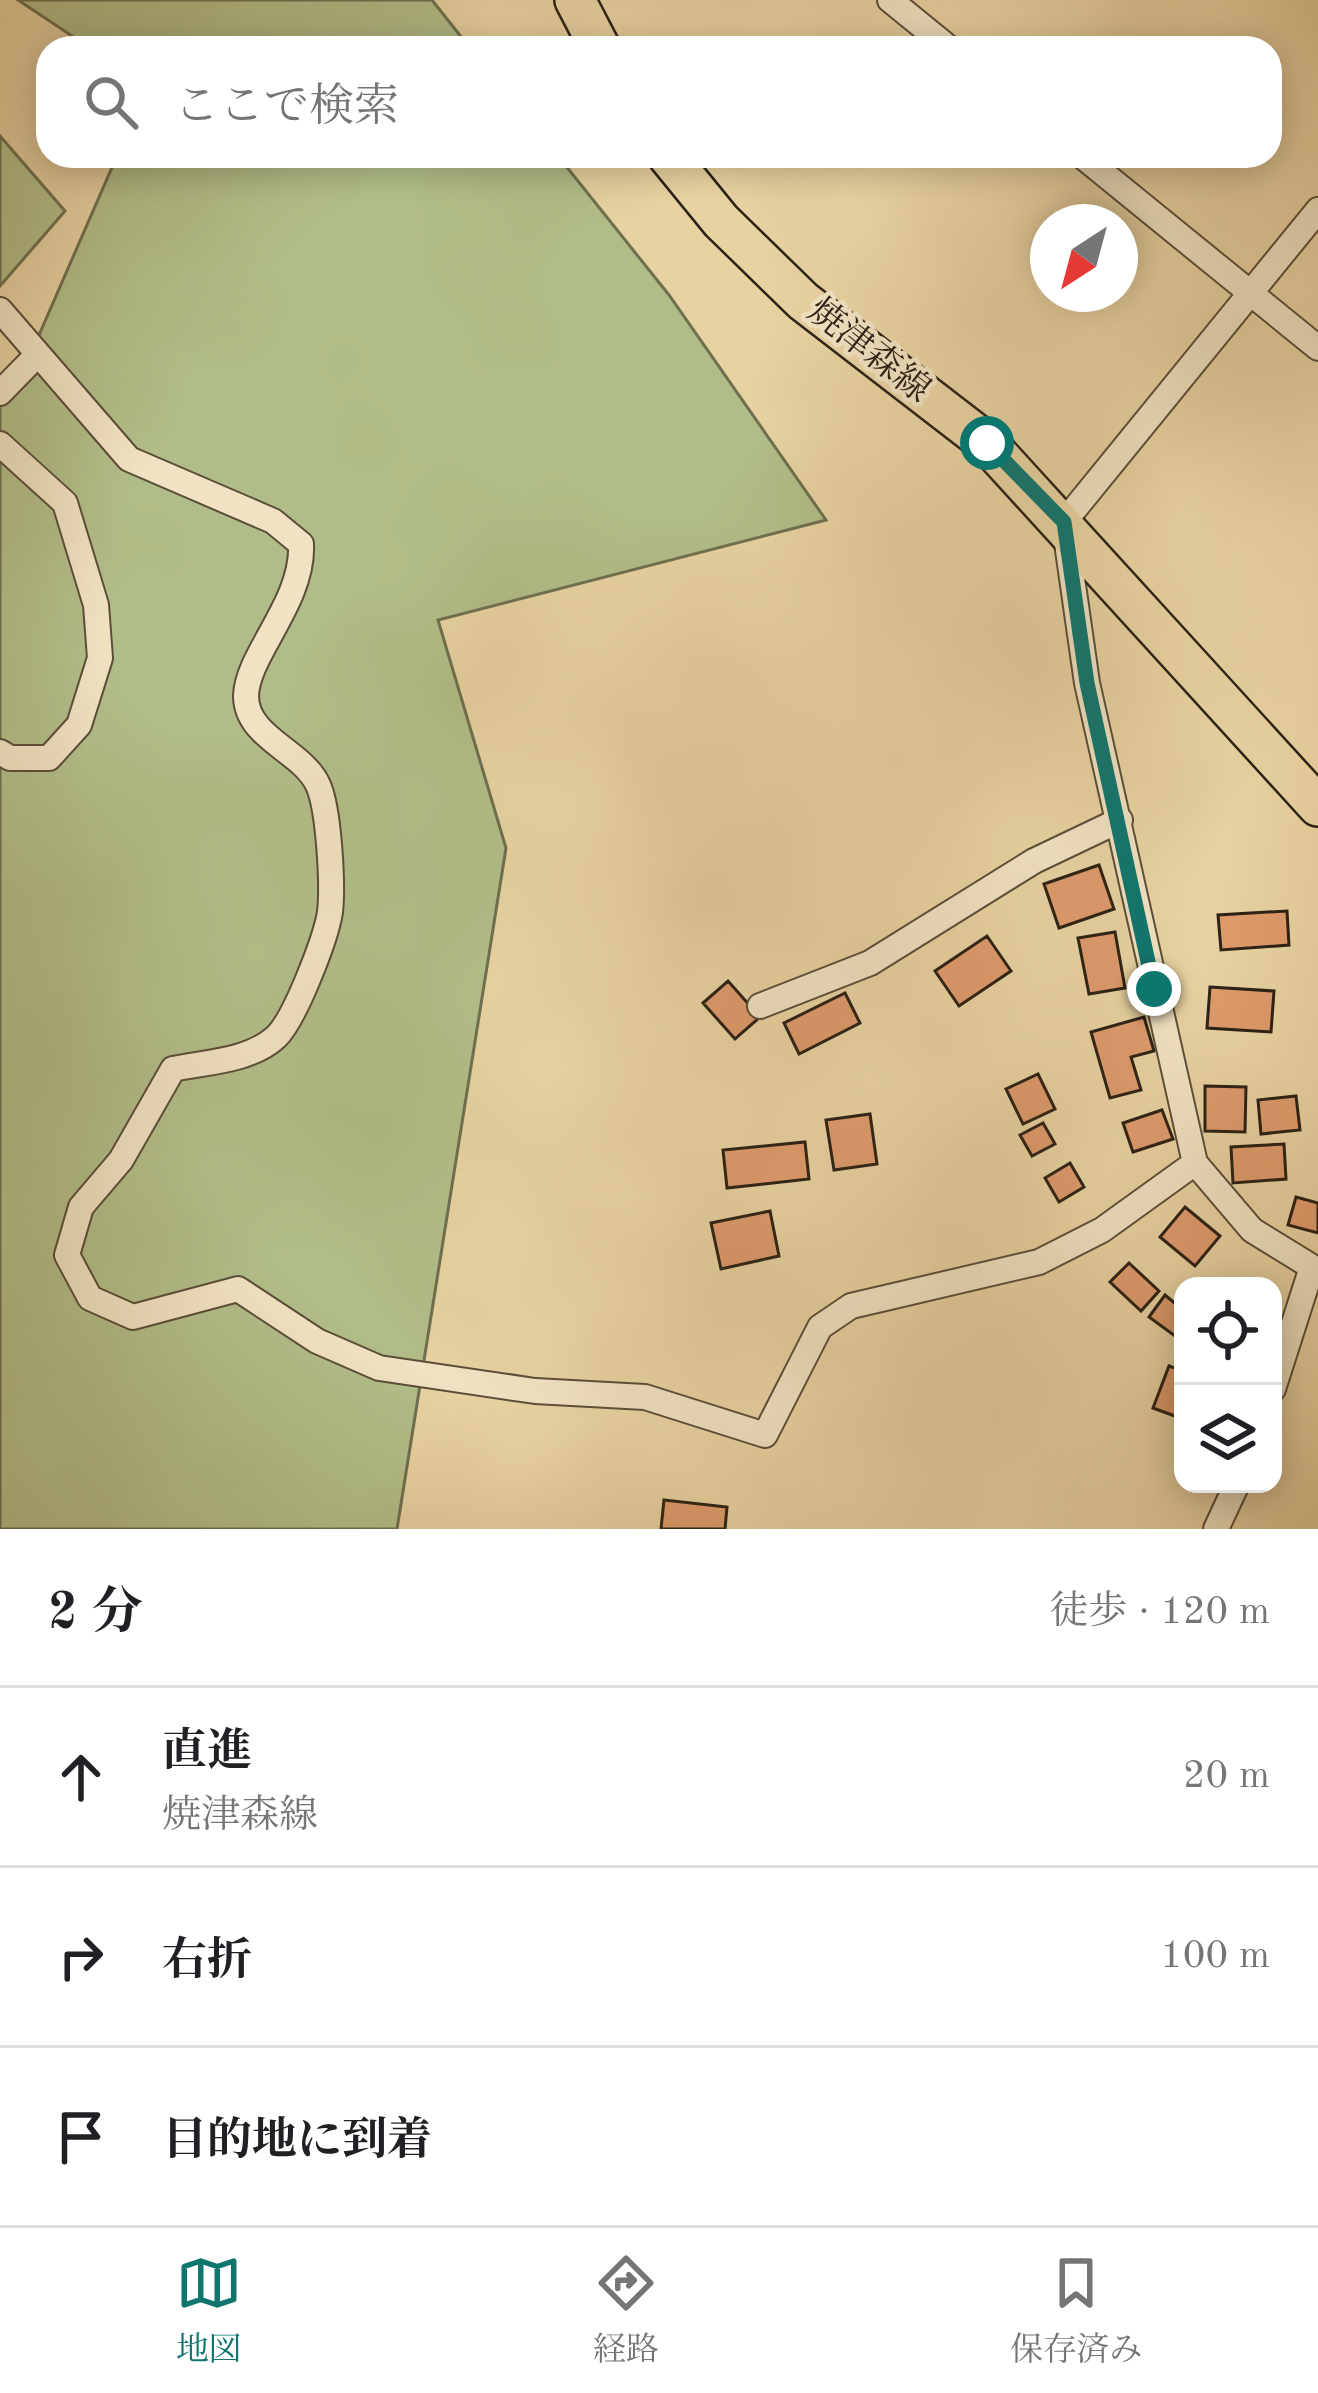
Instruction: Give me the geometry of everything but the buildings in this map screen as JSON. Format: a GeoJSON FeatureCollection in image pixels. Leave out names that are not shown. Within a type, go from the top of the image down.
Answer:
{"type":"FeatureCollection","features":[{"type":"Feature","properties":{"kind":"main road"},"geometry":{"type":"LineString","coordinates":[[575,0],[594,36]]}},
{"type":"Feature","properties":{"kind":"main road","name":"焼津森線"},"geometry":{"type":"LineString","coordinates":[[678,168],[722,221],[803,301],[987,443],[1064,522],[1318,806]]}},
{"type":"Feature","properties":{"kind":"street"},"geometry":{"type":"LineString","coordinates":[[890,0],[934,36]]}},
{"type":"Feature","properties":{"kind":"street"},"geometry":{"type":"LineString","coordinates":[[1097,168],[1318,348]]}},
{"type":"Feature","properties":{"kind":"street"},"geometry":{"type":"LineString","coordinates":[[1274,1385],[1315,1268],[1252,1230],[1195,1162],[1087,683],[1064,522],[1318,211]]}},
{"type":"Feature","properties":{"kind":"street"},"geometry":{"type":"LineString","coordinates":[[0,310],[129,458],[273,521],[301,544],[302,569],[246,693],[250,719],[317,780],[326,825],[330,913],[294,1009],[278,1036],[252,1052],[173,1069],[121,1160],[81,1207],[68,1255],[90,1298],[133,1317],[238,1289],[317,1341],[379,1368],[535,1391],[645,1397],[765,1435],[820,1327],[851,1306],[1040,1262],[1102,1231],[1195,1162]]}},
{"type":"Feature","properties":{"kind":"street"},"geometry":{"type":"LineString","coordinates":[[0,393],[38,354]]}},
{"type":"Feature","properties":{"kind":"street"},"geometry":{"type":"LineString","coordinates":[[0,444],[64,503],[96,605],[100,658],[80,725],[50,758],[10,758],[0,752]]}},
{"type":"Feature","properties":{"kind":"street"},"geometry":{"type":"LineString","coordinates":[[760,1006],[870,963],[1034,861],[1120,820]]}},
{"type":"Feature","properties":{"kind":"street"},"geometry":{"type":"LineString","coordinates":[[1216,1529],[1233,1493]]}},
{"type":"Feature","properties":{"kind":"green space"},"geometry":{"type":"Polygon","coordinates":[[[18,0],[432,0],[460,36],[72,36],[18,0]]]}},
{"type":"Feature","properties":{"kind":"green space"},"geometry":{"type":"Polygon","coordinates":[[[0,136],[65,211],[0,286],[0,136]]]}},
{"type":"Feature","properties":{"kind":"green space"},"geometry":{"type":"Polygon","coordinates":[[[112,168],[568,168],[669,295],[826,520],[438,620],[506,848],[397,1529],[0,1529],[0,379],[22,374],[112,168]]]}},
{"type":"Feature","properties":{"kind":"route"},"geometry":{"type":"LineString","coordinates":[[987,443],[1064,522],[1087,683],[1154,989]]}}]}
